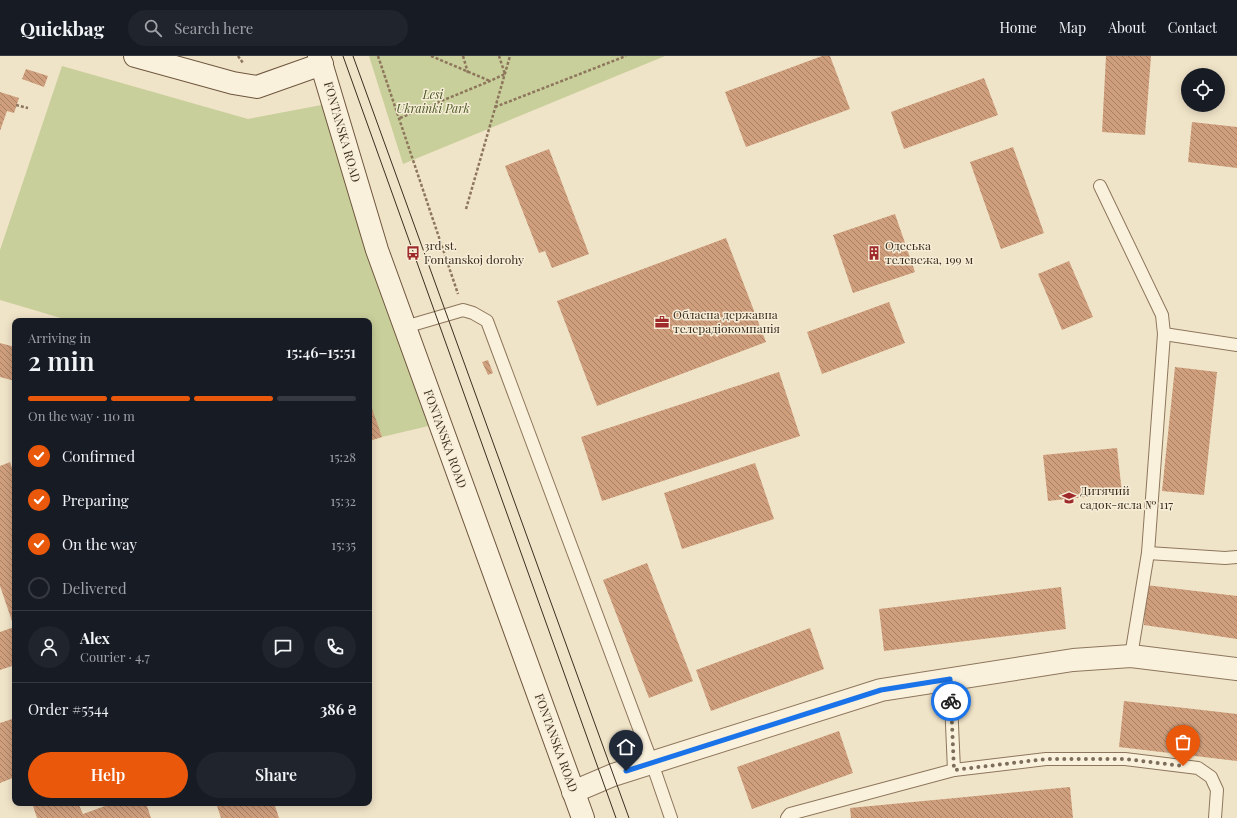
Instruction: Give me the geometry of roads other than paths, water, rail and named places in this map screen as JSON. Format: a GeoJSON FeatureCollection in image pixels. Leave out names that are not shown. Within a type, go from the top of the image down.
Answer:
{"type":"FeatureCollection","features":[{"type":"Feature","properties":{"kind":"street"},"geometry":{"type":"LineString","coordinates":[[135,56],[233,83],[257,87],[321,60]]}},
{"type":"Feature","properties":{"kind":"street","name":"FONTANSKA ROAD"},"geometry":{"type":"LineString","coordinates":[[321,60],[377,250],[583,818]]}},
{"type":"Feature","properties":{"kind":"street"},"geometry":{"type":"LineString","coordinates":[[574,792],[613,775],[881,690],[1073,660],[1131,656],[1237,669]]}},
{"type":"Feature","properties":{"kind":"lane"},"geometry":{"type":"LineString","coordinates":[[1100,186],[1162,315],[1164,334],[1148,553],[1131,656]]}},
{"type":"Feature","properties":{"kind":"lane"},"geometry":{"type":"LineString","coordinates":[[405,327],[463,310],[473,313],[487,321],[652,763],[671,818]]}},
{"type":"Feature","properties":{"kind":"lane"},"geometry":{"type":"LineString","coordinates":[[1164,334],[1237,344]]}},
{"type":"Feature","properties":{"kind":"lane"},"geometry":{"type":"LineString","coordinates":[[1148,553],[1225,558],[1237,557]]}},
{"type":"Feature","properties":{"kind":"lane"},"geometry":{"type":"LineString","coordinates":[[950,679],[954,770]]}},
{"type":"Feature","properties":{"kind":"lane"},"geometry":{"type":"LineString","coordinates":[[787,818],[790,814],[954,770],[1046,759],[1125,759],[1198,768],[1211,777],[1217,790],[1215,818]]}},
{"type":"Feature","properties":{"kind":"tram line"},"geometry":{"type":"LineString","coordinates":[[343,56],[616,818]]}},
{"type":"Feature","properties":{"kind":"tram line"},"geometry":{"type":"LineString","coordinates":[[353,56],[629,818]]}},
{"type":"Feature","properties":{"kind":"place","name":"3rd st. Fontanskoj dorohy"},"geometry":{"type":"Point","coordinates":[413,253]}},
{"type":"Feature","properties":{"kind":"place","name":"Одеська телевежа, 199 м"},"geometry":{"type":"Point","coordinates":[874,253]}},
{"type":"Feature","properties":{"kind":"place","name":"Обласна державна телерадіокомпанія"},"geometry":{"type":"Point","coordinates":[662,322]}},
{"type":"Feature","properties":{"kind":"place","name":"Дитячий садок-ясла № 117"},"geometry":{"type":"Point","coordinates":[1069,498]}},
{"type":"Feature","properties":{"kind":"park label","name":"Lesi Ukrainki Park"},"geometry":{"type":"Point","coordinates":[433,102]}}]}
